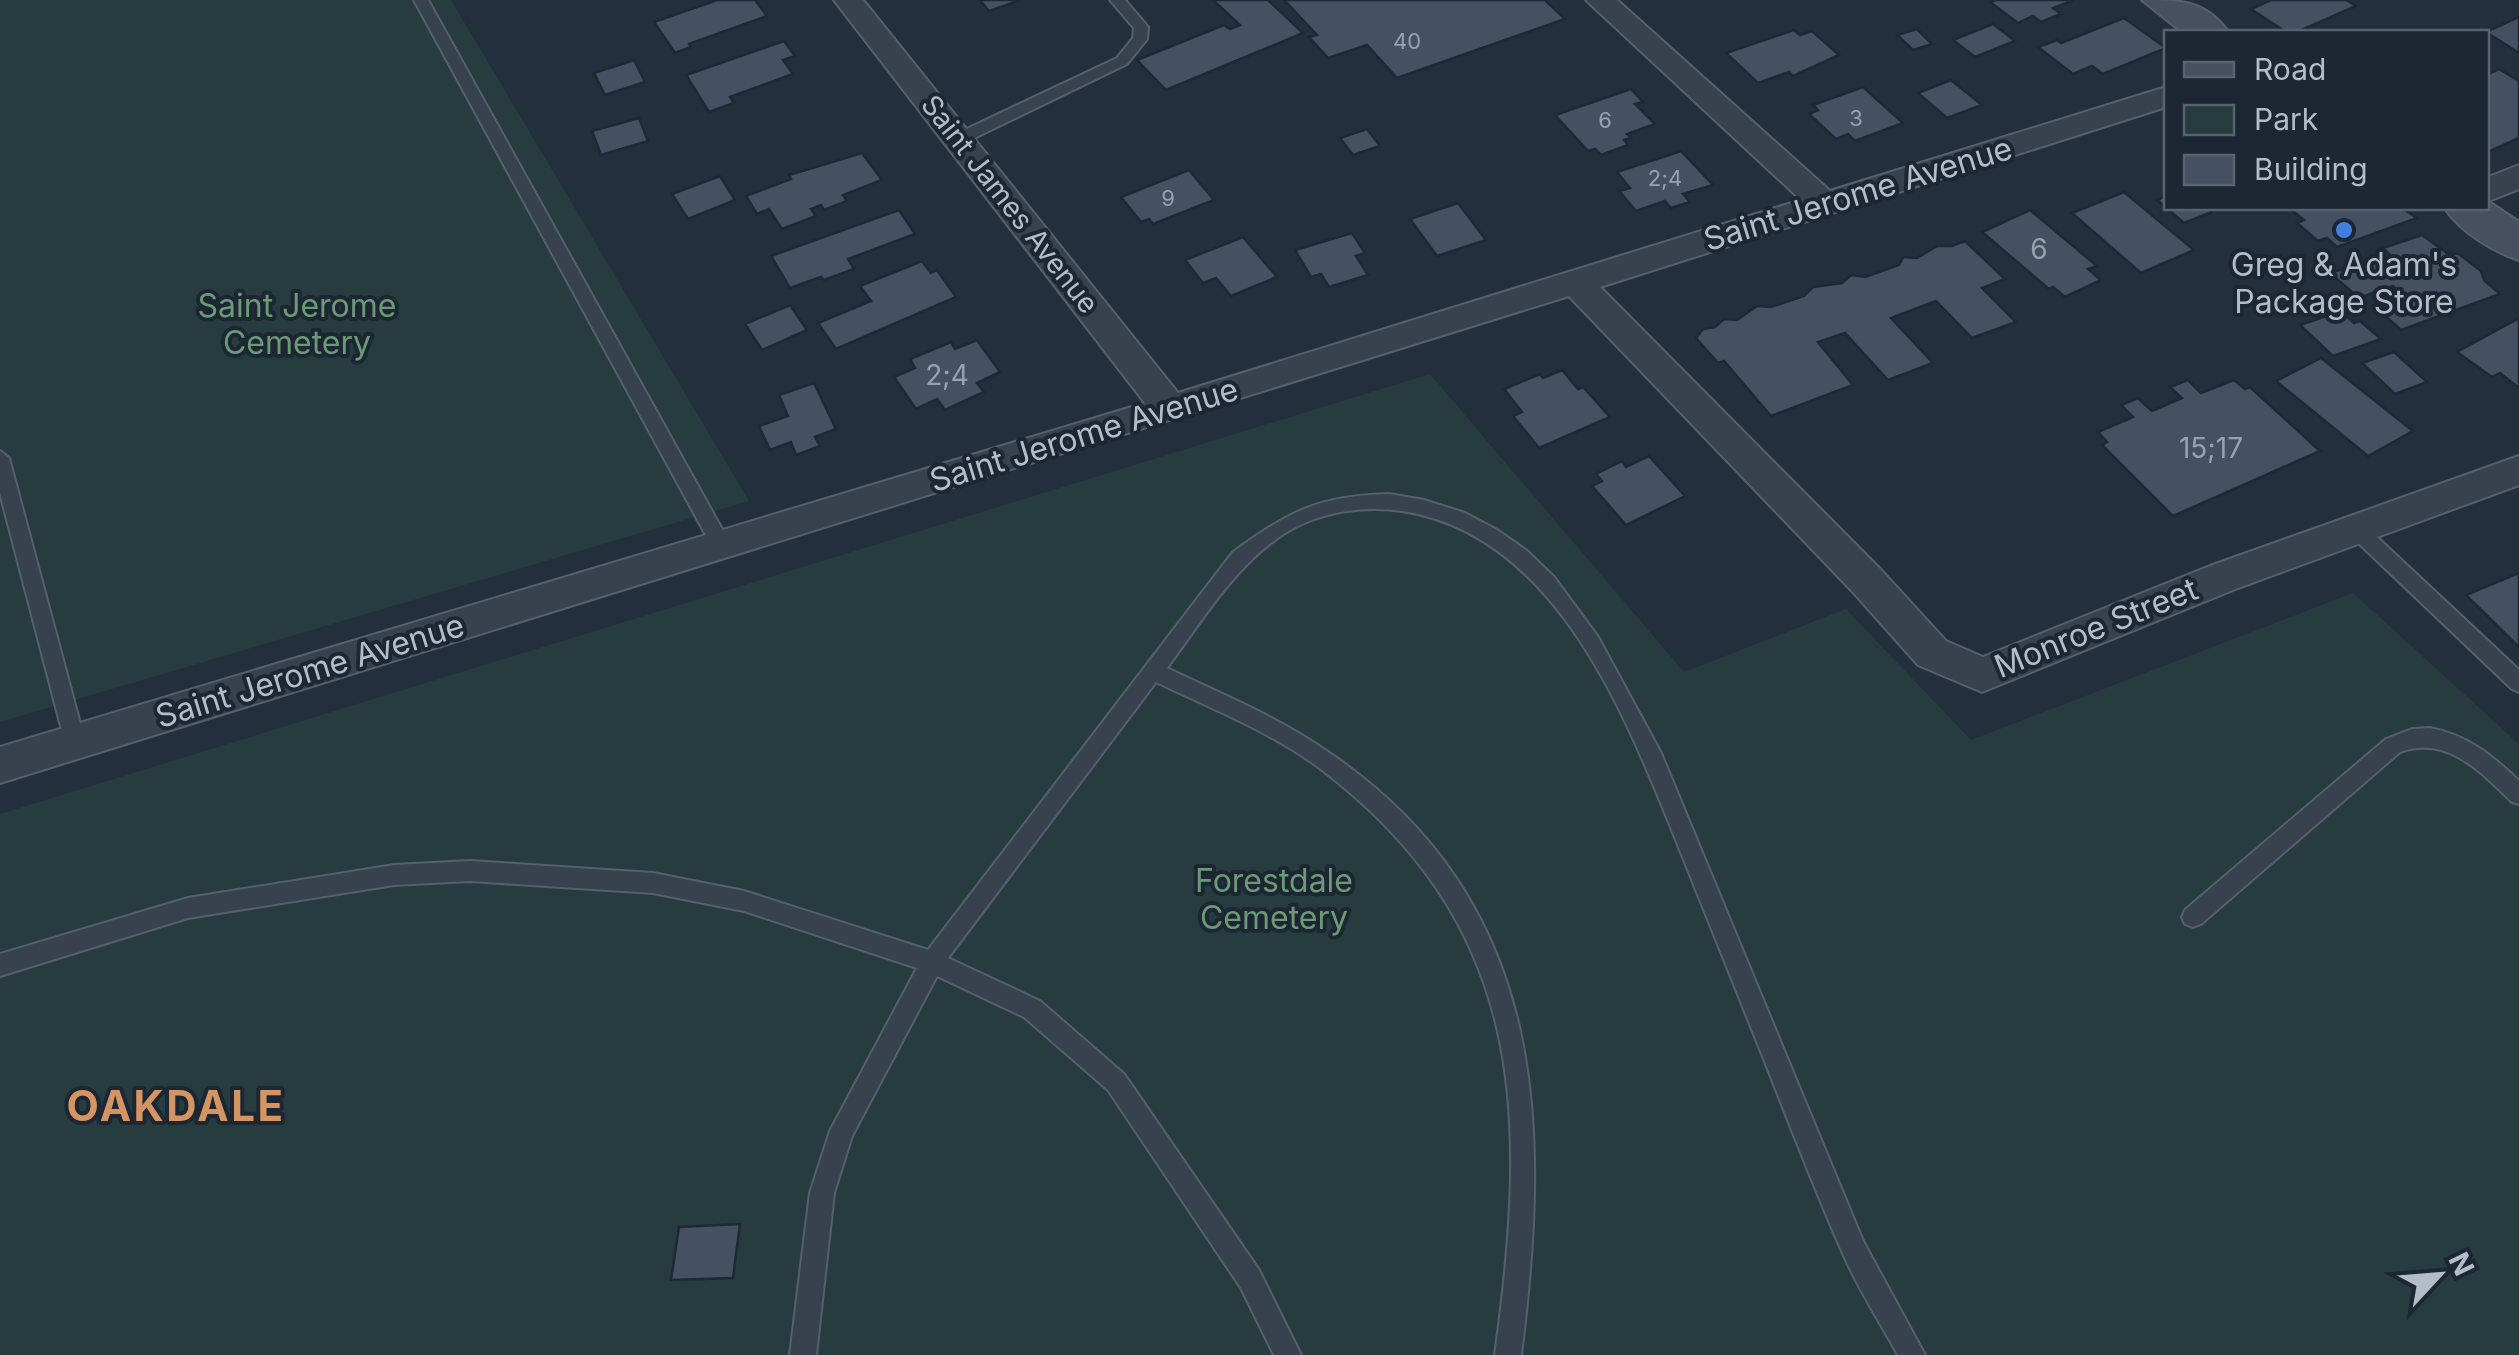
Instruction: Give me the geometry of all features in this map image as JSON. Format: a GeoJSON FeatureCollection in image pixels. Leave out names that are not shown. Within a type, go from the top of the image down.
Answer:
{"type":"FeatureCollection","features":[{"type":"Feature","properties":{"kind":"main road"},"geometry":{"type":"LineString","coordinates":[[2162,0],[2205,30]]}},
{"type":"Feature","properties":{"kind":"main road"},"geometry":{"type":"LineString","coordinates":[[2470,210],[2519,244]]}},
{"type":"Feature","properties":{"kind":"street","name":"Saint James Avenue"},"geometry":{"type":"LineString","coordinates":[[848,0],[1170,409]]}},
{"type":"Feature","properties":{"kind":"street"},"geometry":{"type":"LineString","coordinates":[[1600,0],[1825,204]]}},
{"type":"Feature","properties":{"kind":"street","name":"Saint Jerome Avenue"},"geometry":{"type":"LineString","coordinates":[[0,764],[1170,409],[2164,98]]}},
{"type":"Feature","properties":{"kind":"street"},"geometry":{"type":"LineString","coordinates":[[2489,190],[2519,176]]}},
{"type":"Feature","properties":{"kind":"street","name":"Monroe Street"},"geometry":{"type":"LineString","coordinates":[[1575,282],[1867,581],[1932,653],[1982,675],[2224,576],[2519,470]]}},
{"type":"Feature","properties":{"kind":"lane"},"geometry":{"type":"LineString","coordinates":[[421,0],[721,546]]}},
{"type":"Feature","properties":{"kind":"lane"},"geometry":{"type":"LineString","coordinates":[[959,139],[1122,61],[1140,39],[1142,26],[1117,0]]}},
{"type":"Feature","properties":{"kind":"lane"},"geometry":{"type":"LineString","coordinates":[[0,458],[75,742]]}},
{"type":"Feature","properties":{"kind":"lane"},"geometry":{"type":"LineString","coordinates":[[803,1355],[822,1194],[842,1131],[932,962],[1240,557],[1283,525],[1366,499],[1419,504],[1462,518],[1508,546],[1547,582],[1580,628],[1651,753],[1854,1250],[1912,1355]]}},
{"type":"Feature","properties":{"kind":"lane"},"geometry":{"type":"LineString","coordinates":[[2358,530],[2519,683]]}},
{"type":"Feature","properties":{"kind":"lane"},"geometry":{"type":"LineString","coordinates":[[1155,672],[1271,728],[1325,761],[1415,841],[1464,907],[1497,976],[1519,1064],[1526,1152],[1523,1263],[1508,1355]]}},
{"type":"Feature","properties":{"kind":"lane"},"geometry":{"type":"LineString","coordinates":[[2193,917],[2393,744],[2410,736],[2454,740],[2480,757],[2519,795]]}},
{"type":"Feature","properties":{"kind":"lane"},"geometry":{"type":"LineString","coordinates":[[0,966],[188,908],[394,875],[470,871],[671,887],[744,902],[932,962],[1032,1009],[1116,1082],[1250,1280],[1288,1355]]}},
{"type":"Feature","properties":{"kind":"green space","name":"Saint Jerome Cemetery"},"geometry":{"type":"Polygon","coordinates":[[[0,0],[451,0],[749,501],[0,722],[0,0]]]}},
{"type":"Feature","properties":{"kind":"green space","name":"Forestdale Cemetery"},"geometry":{"type":"Polygon","coordinates":[[[1430,374],[1684,672],[1846,609],[1971,740],[2353,593],[2519,744],[2519,1355],[0,1355],[0,814],[1430,374]]]}},
{"type":"Feature","properties":{"kind":"building"},"geometry":{"type":"Polygon","coordinates":[[[717,0],[755,0],[767,16],[689,44],[691,47],[675,53],[654,22],[717,0]]]}},
{"type":"Feature","properties":{"kind":"building"},"geometry":{"type":"Polygon","coordinates":[[[980,0],[1021,0],[989,11],[980,0]]]}},
{"type":"Feature","properties":{"kind":"building"},"geometry":{"type":"Polygon","coordinates":[[[1213,0],[1268,0],[1303,33],[1166,90],[1137,60],[1224,25],[1230,29],[1240,25],[1213,0]]]}},
{"type":"Feature","properties":{"kind":"building"},"geometry":{"type":"Polygon","coordinates":[[[1284,0],[1545,0],[1565,19],[1397,78],[1367,45],[1328,58],[1309,37],[1317,35],[1284,0]]]}},
{"type":"Feature","properties":{"kind":"building"},"geometry":{"type":"Polygon","coordinates":[[[2074,0],[2053,8],[2061,14],[2041,22],[2033,16],[2018,23],[1990,2],[2074,0]]]}},
{"type":"Feature","properties":{"kind":"building"},"geometry":{"type":"Polygon","coordinates":[[[2271,0],[2346,0],[2356,6],[2302,30],[2283,30],[2251,9],[2271,0]]]}},
{"type":"Feature","properties":{"kind":"building"},"geometry":{"type":"Polygon","coordinates":[[[2519,17],[2519,53],[2489,34],[2519,17]]]}},
{"type":"Feature","properties":{"kind":"building"},"geometry":{"type":"Polygon","coordinates":[[[2124,18],[2164,49],[2103,74],[2092,66],[2073,74],[2038,47],[2057,40],[2061,43],[2124,18]]]}},
{"type":"Feature","properties":{"kind":"building"},"geometry":{"type":"Polygon","coordinates":[[[1993,24],[2015,41],[1975,57],[1953,40],[1993,24]]]}},
{"type":"Feature","properties":{"kind":"building"},"geometry":{"type":"Polygon","coordinates":[[[1917,29],[1932,44],[1913,50],[1897,35],[1917,29]]]}},
{"type":"Feature","properties":{"kind":"building"},"geometry":{"type":"Polygon","coordinates":[[[1794,30],[1800,35],[1812,31],[1839,55],[1793,76],[1789,72],[1758,83],[1726,53],[1794,30]]]}},
{"type":"Feature","properties":{"kind":"building"},"geometry":{"type":"Polygon","coordinates":[[[784,41],[795,56],[783,60],[793,74],[730,97],[734,103],[709,112],[686,75],[784,41]]]}},
{"type":"Feature","properties":{"kind":"building"},"geometry":{"type":"Polygon","coordinates":[[[634,60],[645,82],[605,95],[594,73],[634,60]]]}},
{"type":"Feature","properties":{"kind":"building"},"geometry":{"type":"Polygon","coordinates":[[[2499,69],[2519,81],[2519,138],[2489,152],[2489,74],[2499,69]]]}},
{"type":"Feature","properties":{"kind":"building"},"geometry":{"type":"Polygon","coordinates":[[[1951,80],[1982,105],[1947,118],[1918,93],[1951,80]]]}},
{"type":"Feature","properties":{"kind":"building"},"geometry":{"type":"Polygon","coordinates":[[[1863,87],[1903,123],[1855,141],[1848,134],[1836,139],[1809,114],[1818,110],[1813,105],[1863,87]]]}},
{"type":"Feature","properties":{"kind":"building"},"geometry":{"type":"Polygon","coordinates":[[[1631,89],[1643,102],[1635,104],[1655,124],[1627,134],[1631,138],[1624,140],[1628,145],[1601,155],[1595,149],[1588,151],[1555,115],[1631,89]]]}},
{"type":"Feature","properties":{"kind":"building"},"geometry":{"type":"Polygon","coordinates":[[[639,118],[648,141],[601,155],[592,131],[639,118]]]}},
{"type":"Feature","properties":{"kind":"building"},"geometry":{"type":"Polygon","coordinates":[[[1367,129],[1380,146],[1353,155],[1340,138],[1367,129]]]}},
{"type":"Feature","properties":{"kind":"building"},"geometry":{"type":"Polygon","coordinates":[[[1681,151],[1713,185],[1683,194],[1690,202],[1671,208],[1665,201],[1636,211],[1619,191],[1630,188],[1617,172],[1681,151]]]}},
{"type":"Feature","properties":{"kind":"building"},"geometry":{"type":"Polygon","coordinates":[[[862,153],[882,180],[843,195],[847,201],[824,210],[821,205],[811,209],[816,216],[782,229],[769,209],[757,214],[746,196],[791,179],[789,175],[862,153]]]}},
{"type":"Feature","properties":{"kind":"building"},"geometry":{"type":"Polygon","coordinates":[[[1189,170],[1214,200],[1153,224],[1149,219],[1141,222],[1121,197],[1189,170]]]}},
{"type":"Feature","properties":{"kind":"building"},"geometry":{"type":"Polygon","coordinates":[[[720,176],[735,200],[688,219],[672,194],[720,176]]]}},
{"type":"Feature","properties":{"kind":"building"},"geometry":{"type":"Polygon","coordinates":[[[2124,192],[2194,250],[2141,273],[2072,213],[2124,192]]]}},
{"type":"Feature","properties":{"kind":"building"},"geometry":{"type":"Polygon","coordinates":[[[1458,203],[1486,240],[1437,256],[1410,219],[1458,203]]]}},
{"type":"Feature","properties":{"kind":"building"},"geometry":{"type":"Polygon","coordinates":[[[899,210],[915,234],[848,259],[854,269],[824,280],[821,277],[790,288],[771,256],[899,210]]]}},
{"type":"Feature","properties":{"kind":"building"},"geometry":{"type":"Polygon","coordinates":[[[2030,210],[2097,266],[2088,269],[2101,280],[2065,297],[2053,287],[2049,289],[1982,232],[2030,210]]]}},
{"type":"Feature","properties":{"kind":"building"},"geometry":{"type":"Polygon","coordinates":[[[2168,210],[2212,212],[2184,223],[2168,210]]]}},
{"type":"Feature","properties":{"kind":"building","name":"Greg & Adam's Package Store"},"geometry":{"type":"Polygon","coordinates":[[[2292,210],[2405,210],[2417,218],[2337,247],[2327,238],[2318,241],[2297,223],[2304,220],[2292,210]]]}},
{"type":"Feature","properties":{"kind":"building"},"geometry":{"type":"Polygon","coordinates":[[[1352,233],[1365,253],[1356,256],[1368,275],[1329,287],[1321,274],[1311,277],[1295,250],[1352,233]]]}},
{"type":"Feature","properties":{"kind":"building"},"geometry":{"type":"Polygon","coordinates":[[[2422,235],[2447,253],[2459,254],[2481,271],[2484,280],[2500,294],[2401,330],[2374,306],[2404,296],[2393,286],[2359,298],[2330,273],[2389,254],[2383,248],[2422,235]]]}},
{"type":"Feature","properties":{"kind":"building"},"geometry":{"type":"Polygon","coordinates":[[[1243,237],[1277,277],[1231,296],[1216,278],[1203,283],[1185,260],[1243,237]]]}},
{"type":"Feature","properties":{"kind":"building"},"geometry":{"type":"Polygon","coordinates":[[[1965,241],[2005,279],[1982,288],[2016,322],[1972,338],[1936,301],[1891,318],[1933,363],[1888,380],[1845,333],[1818,342],[1853,385],[1771,416],[1724,361],[1718,363],[1696,338],[1703,329],[1715,327],[1724,319],[1737,320],[1757,306],[1771,307],[1804,296],[1813,287],[1842,283],[1851,275],[1865,277],[1899,265],[1903,257],[1917,258],[1937,246],[1965,241]]]}},
{"type":"Feature","properties":{"kind":"building"},"geometry":{"type":"Polygon","coordinates":[[[922,261],[931,273],[937,270],[956,297],[836,349],[818,323],[871,301],[860,286],[922,261]]]}},
{"type":"Feature","properties":{"kind":"building"},"geometry":{"type":"Polygon","coordinates":[[[790,305],[807,330],[762,350],[745,324],[790,305]]]}},
{"type":"Feature","properties":{"kind":"building"},"geometry":{"type":"Polygon","coordinates":[[[2341,311],[2381,339],[2333,356],[2300,325],[2341,311]]]}},
{"type":"Feature","properties":{"kind":"building"},"geometry":{"type":"Polygon","coordinates":[[[2519,318],[2519,388],[2500,373],[2492,377],[2457,352],[2519,318]]]}},
{"type":"Feature","properties":{"kind":"building"},"geometry":{"type":"Polygon","coordinates":[[[977,340],[1000,372],[977,383],[984,392],[945,410],[937,399],[916,409],[894,377],[915,368],[910,359],[951,342],[955,349],[977,340]]]}},
{"type":"Feature","properties":{"kind":"building"},"geometry":{"type":"Polygon","coordinates":[[[2394,352],[2427,382],[2395,394],[2362,363],[2394,352]]]}},
{"type":"Feature","properties":{"kind":"building"},"geometry":{"type":"Polygon","coordinates":[[[2321,358],[2413,431],[2368,456],[2276,381],[2321,358]]]}},
{"type":"Feature","properties":{"kind":"building"},"geometry":{"type":"Polygon","coordinates":[[[1562,370],[1610,417],[1539,448],[1513,416],[1522,412],[1504,389],[1540,374],[1543,378],[1562,370]]]}},
{"type":"Feature","properties":{"kind":"building"},"geometry":{"type":"Polygon","coordinates":[[[2188,380],[2201,393],[2234,380],[2245,389],[2250,387],[2320,451],[2173,516],[2102,445],[2107,442],[2098,432],[2133,417],[2121,405],[2138,398],[2152,411],[2182,398],[2170,387],[2188,380]]]}},
{"type":"Feature","properties":{"kind":"building"},"geometry":{"type":"Polygon","coordinates":[[[814,383],[836,429],[815,437],[820,446],[796,455],[791,442],[770,450],[759,426],[788,416],[779,395],[814,383]]]}},
{"type":"Feature","properties":{"kind":"building"},"geometry":{"type":"Polygon","coordinates":[[[1649,456],[1685,496],[1626,525],[1592,486],[1602,481],[1596,474],[1622,461],[1626,467],[1649,456]]]}},
{"type":"Feature","properties":{"kind":"building"},"geometry":{"type":"Polygon","coordinates":[[[2519,573],[2519,647],[2466,595],[2519,573]]]}},
{"type":"Feature","properties":{"kind":"building"},"geometry":{"type":"Polygon","coordinates":[[[740,1224],[733,1278],[671,1280],[679,1227],[740,1224]]]}},
{"type":"Feature","properties":{"kind":"place","name":"Greg & Adam's Package Store"},"geometry":{"type":"Point","coordinates":[2344,230]}},
{"type":"Feature","properties":{"kind":"district","name":"OAKDALE"},"geometry":{"type":"Point","coordinates":[176,1106]}}]}
